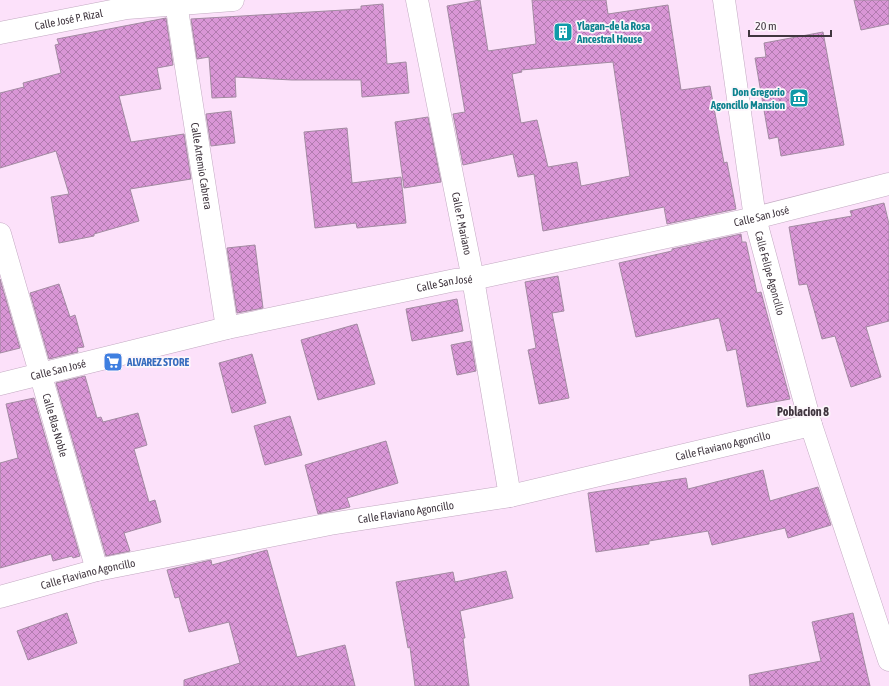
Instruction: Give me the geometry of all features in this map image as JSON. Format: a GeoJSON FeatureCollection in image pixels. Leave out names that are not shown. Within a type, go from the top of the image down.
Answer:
{"type":"FeatureCollection","features":[{"type":"Feature","properties":{"kind":"street","name":"Calle José P. Rizal"},"geometry":{"type":"LineString","coordinates":[[0,33],[126,4],[233,0]]}},
{"type":"Feature","properties":{"kind":"street","name":"Calle P. Mariano"},"geometry":{"type":"LineString","coordinates":[[417,0],[473,279],[510,496]]}},
{"type":"Feature","properties":{"kind":"street","name":"Calle Felipe Agoncillo"},"geometry":{"type":"LineString","coordinates":[[724,0],[755,218],[811,424],[889,660]]}},
{"type":"Feature","properties":{"kind":"street","name":"Calle Artemio Cabrera"},"geometry":{"type":"LineString","coordinates":[[176,3],[227,328]]}},
{"type":"Feature","properties":{"kind":"street","name":"Calle San José"},"geometry":{"type":"LineString","coordinates":[[0,384],[227,328],[455,280],[473,279],[755,218],[889,184]]}},
{"type":"Feature","properties":{"kind":"street","name":"Calle Blas Noble"},"geometry":{"type":"LineString","coordinates":[[0,234],[97,570]]}},
{"type":"Feature","properties":{"kind":"street","name":"Calle Flaviano Agoncillo"},"geometry":{"type":"LineString","coordinates":[[0,597],[97,570],[330,524],[510,496],[811,424]]}},
{"type":"Feature","properties":{"kind":"building"},"geometry":{"type":"Polygon","coordinates":[[[480,0],[488,51],[536,44],[532,0],[606,0],[608,14],[668,5],[681,90],[710,86],[724,163],[727,162],[736,209],[667,224],[664,207],[543,231],[534,174],[518,177],[513,154],[463,165],[453,114],[465,112],[447,6],[480,0]],[[613,62],[521,70],[522,72],[512,74],[521,123],[537,120],[548,167],[577,162],[581,186],[630,176],[613,62]]]}},
{"type":"Feature","properties":{"kind":"building"},"geometry":{"type":"Polygon","coordinates":[[[854,0],[889,0],[889,24],[861,30],[854,0]]]}},
{"type":"Feature","properties":{"kind":"building"},"geometry":{"type":"Polygon","coordinates":[[[383,4],[387,64],[406,62],[409,93],[362,97],[361,80],[292,80],[235,77],[236,97],[212,98],[209,57],[197,59],[191,19],[361,9],[361,6],[383,4]]]}},
{"type":"Feature","properties":{"kind":"building"},"geometry":{"type":"Polygon","coordinates":[[[166,18],[173,65],[157,68],[161,89],[119,96],[131,142],[184,134],[191,179],[130,189],[139,221],[94,234],[94,236],[59,243],[51,197],[69,194],[56,151],[0,168],[0,93],[24,87],[23,83],[61,73],[55,45],[59,44],[57,39],[166,18]]]}},
{"type":"Feature","properties":{"kind":"building","name":"Don Gregorio Agoncillo Mansion"},"geometry":{"type":"Polygon","coordinates":[[[823,32],[844,145],[781,156],[778,137],[769,139],[755,58],[766,57],[764,43],[823,32]]]}},
{"type":"Feature","properties":{"kind":"building"},"geometry":{"type":"Polygon","coordinates":[[[231,111],[235,143],[211,146],[206,114],[231,111]]]}},
{"type":"Feature","properties":{"kind":"building"},"geometry":{"type":"Polygon","coordinates":[[[428,117],[441,182],[404,188],[395,122],[428,117]]]}},
{"type":"Feature","properties":{"kind":"building"},"geometry":{"type":"Polygon","coordinates":[[[347,128],[352,183],[401,177],[406,223],[357,228],[356,223],[315,228],[304,132],[347,128]]]}},
{"type":"Feature","properties":{"kind":"building"},"geometry":{"type":"Polygon","coordinates":[[[884,203],[889,224],[889,321],[866,327],[881,377],[851,387],[835,336],[822,339],[807,284],[799,285],[789,227],[852,216],[850,211],[884,203]]]}},
{"type":"Feature","properties":{"kind":"building"},"geometry":{"type":"Polygon","coordinates":[[[741,234],[742,242],[746,242],[757,293],[761,292],[790,399],[747,407],[736,349],[727,351],[719,318],[636,337],[619,263],[672,251],[672,249],[741,234]]]}},
{"type":"Feature","properties":{"kind":"building"},"geometry":{"type":"Polygon","coordinates":[[[255,245],[263,308],[237,313],[227,248],[255,245]]]}},
{"type":"Feature","properties":{"kind":"building"},"geometry":{"type":"Polygon","coordinates":[[[558,276],[564,311],[552,313],[569,398],[539,404],[528,350],[536,348],[525,282],[558,276]]]}},
{"type":"Feature","properties":{"kind":"building"},"geometry":{"type":"Polygon","coordinates":[[[0,279],[20,348],[0,353],[0,279]]]}},
{"type":"Feature","properties":{"kind":"building"},"geometry":{"type":"Polygon","coordinates":[[[59,284],[70,317],[75,315],[84,347],[77,348],[78,352],[49,359],[30,293],[59,284]]]}},
{"type":"Feature","properties":{"kind":"building"},"geometry":{"type":"Polygon","coordinates":[[[457,299],[463,331],[412,341],[406,309],[457,299]]]}},
{"type":"Feature","properties":{"kind":"building"},"geometry":{"type":"Polygon","coordinates":[[[357,324],[375,384],[318,400],[301,340],[357,324]]]}},
{"type":"Feature","properties":{"kind":"building"},"geometry":{"type":"Polygon","coordinates":[[[471,341],[476,371],[457,375],[451,345],[471,341]]]}},
{"type":"Feature","properties":{"kind":"building"},"geometry":{"type":"Polygon","coordinates":[[[252,354],[266,403],[232,413],[219,363],[252,354]]]}},
{"type":"Feature","properties":{"kind":"building"},"geometry":{"type":"Polygon","coordinates":[[[85,376],[97,418],[101,417],[103,422],[138,413],[147,445],[134,449],[149,502],[155,500],[161,522],[124,533],[130,551],[106,556],[56,383],[85,376]]]}},
{"type":"Feature","properties":{"kind":"building"},"geometry":{"type":"Polygon","coordinates":[[[34,398],[80,556],[73,558],[72,556],[53,561],[51,554],[0,568],[0,463],[18,458],[6,404],[34,398]]]}},
{"type":"Feature","properties":{"kind":"building"},"geometry":{"type":"Polygon","coordinates":[[[290,416],[302,455],[265,465],[254,426],[290,416]]]}},
{"type":"Feature","properties":{"kind":"building"},"geometry":{"type":"Polygon","coordinates":[[[386,441],[398,483],[347,498],[350,507],[318,514],[305,465],[386,441]]]}},
{"type":"Feature","properties":{"kind":"building"},"geometry":{"type":"Polygon","coordinates":[[[763,470],[770,501],[818,487],[831,525],[788,538],[785,528],[712,545],[708,531],[649,541],[649,544],[596,552],[588,493],[686,478],[688,489],[763,470]]]}},
{"type":"Feature","properties":{"kind":"building"},"geometry":{"type":"Polygon","coordinates":[[[267,550],[297,657],[345,645],[355,686],[184,686],[184,680],[240,663],[229,622],[189,632],[179,597],[175,598],[167,570],[211,560],[212,565],[267,550]]]}},
{"type":"Feature","properties":{"kind":"building"},"geometry":{"type":"Polygon","coordinates":[[[506,571],[513,598],[460,611],[465,638],[463,638],[469,686],[415,686],[410,647],[408,648],[396,582],[453,572],[455,582],[506,571]]]}},
{"type":"Feature","properties":{"kind":"building"},"geometry":{"type":"Polygon","coordinates":[[[67,613],[77,643],[28,660],[17,631],[67,613]]]}},
{"type":"Feature","properties":{"kind":"building"},"geometry":{"type":"Polygon","coordinates":[[[853,613],[870,686],[750,686],[749,675],[821,661],[812,622],[853,613]]]}},
{"type":"Feature","properties":{"kind":"place","name":"Ylagan–de la Rosa Ancestral House"},"geometry":{"type":"Point","coordinates":[563,32]}},
{"type":"Feature","properties":{"kind":"place","name":"Don Gregorio Agoncillo Mansion"},"geometry":{"type":"Point","coordinates":[799,98]}},
{"type":"Feature","properties":{"kind":"place","name":"ALVAREZ STORE"},"geometry":{"type":"Point","coordinates":[113,362]}},
{"type":"Feature","properties":{"kind":"district","name":"Poblacion 8"},"geometry":{"type":"Point","coordinates":[803,412]}}]}
